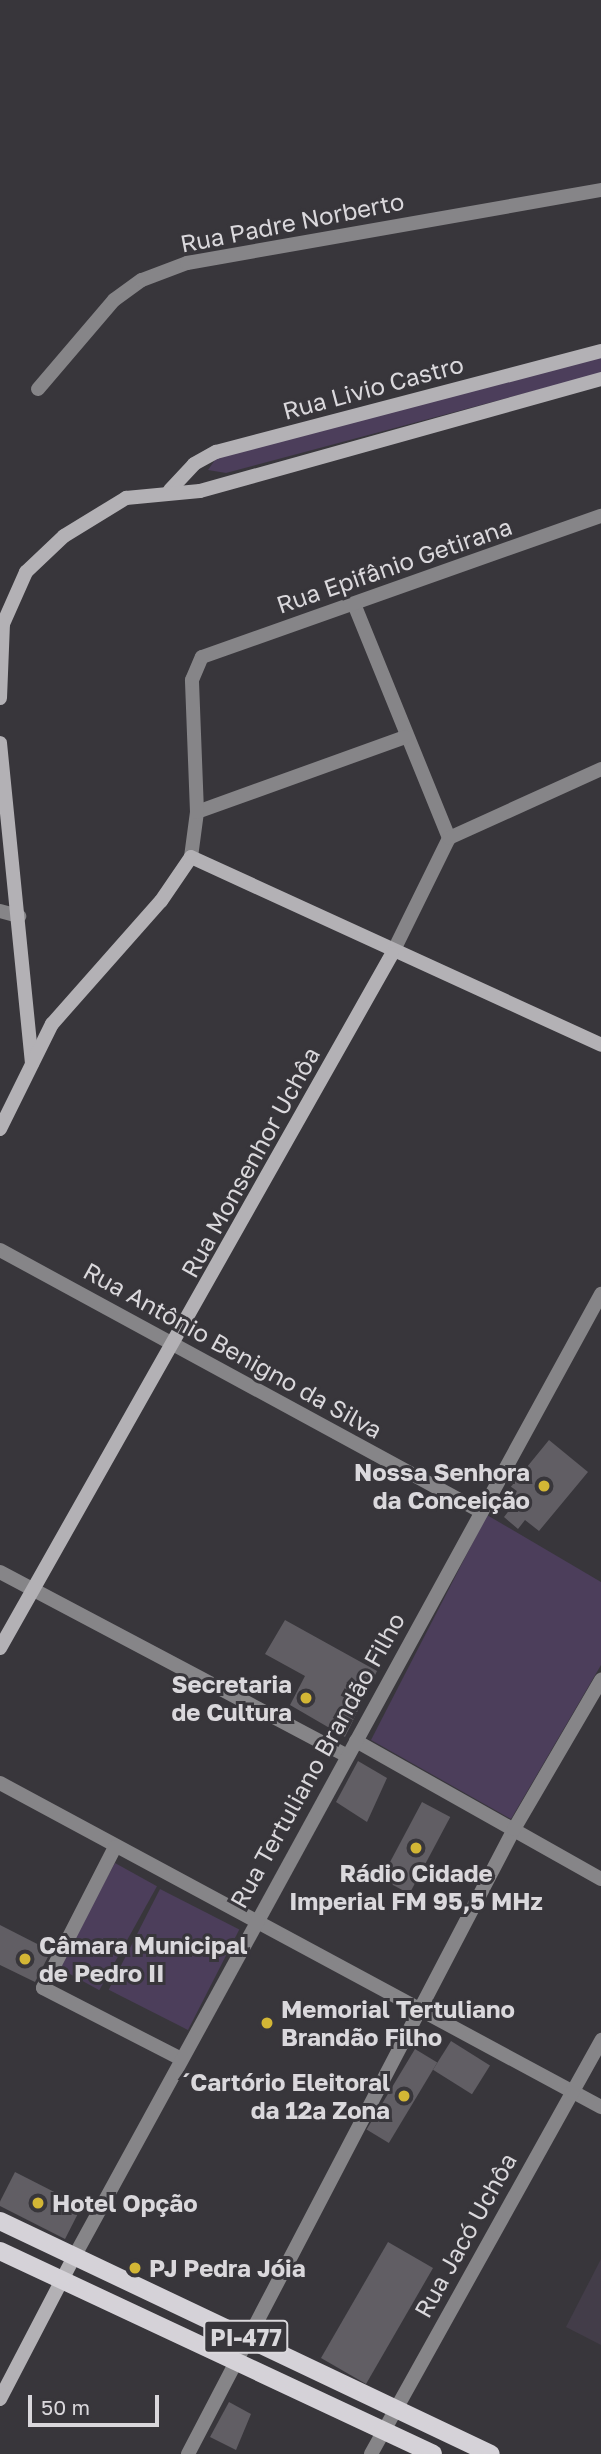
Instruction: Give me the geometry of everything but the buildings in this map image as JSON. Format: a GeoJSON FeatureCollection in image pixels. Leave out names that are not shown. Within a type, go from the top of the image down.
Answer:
{"type":"FeatureCollection","features":[{"type":"Feature","properties":{"kind":"main road","name":"PI-477"},"geometry":{"type":"LineString","coordinates":[[0,2221],[393,2410],[491,2454]]}},
{"type":"Feature","properties":{"kind":"main road","name":"PI-477"},"geometry":{"type":"LineString","coordinates":[[0,2251],[234,2364],[433,2454]]}},
{"type":"Feature","properties":{"kind":"street","name":"Rua Padre Norberto"},"geometry":{"type":"LineString","coordinates":[[38,388],[114,300],[142,280],[187,263],[601,190]]}},
{"type":"Feature","properties":{"kind":"street","name":"Rua Livio Castro"},"geometry":{"type":"LineString","coordinates":[[170,490],[194,464],[216,452],[601,351]]}},
{"type":"Feature","properties":{"kind":"street"},"geometry":{"type":"LineString","coordinates":[[0,698],[3,624],[26,572],[64,536],[126,498],[170,490],[200,491],[601,379]]}},
{"type":"Feature","properties":{"kind":"street","name":"Rua Epifânio Getirana"},"geometry":{"type":"LineString","coordinates":[[197,812],[192,680],[202,657],[601,516]]}},
{"type":"Feature","properties":{"kind":"street"},"geometry":{"type":"LineString","coordinates":[[354,604],[405,737],[449,838],[601,769]]}},
{"type":"Feature","properties":{"kind":"street"},"geometry":{"type":"LineString","coordinates":[[0,1129],[52,1024],[81,985],[161,901],[191,858],[197,812],[405,737]]}},
{"type":"Feature","properties":{"kind":"street"},"geometry":{"type":"LineString","coordinates":[[0,743],[33,1064]]}},
{"type":"Feature","properties":{"kind":"street","name":"Rua Monsenhor Uchôa"},"geometry":{"type":"LineString","coordinates":[[0,1648],[176,1342],[391,954],[449,838]]}},
{"type":"Feature","properties":{"kind":"street"},"geometry":{"type":"LineString","coordinates":[[191,858],[391,954],[601,1045]]}},
{"type":"Feature","properties":{"kind":"street"},"geometry":{"type":"LineString","coordinates":[[0,911],[19,916]]}},
{"type":"Feature","properties":{"kind":"street","name":"Rua Antônio Benigno da Silva"},"geometry":{"type":"LineString","coordinates":[[0,1250],[176,1342],[480,1511]]}},
{"type":"Feature","properties":{"kind":"street","name":"Rua Tertuliano Brandão Filho"},"geometry":{"type":"LineString","coordinates":[[0,2399],[60,2281],[255,1919],[356,1741],[601,1294]]}},
{"type":"Feature","properties":{"kind":"street"},"geometry":{"type":"LineString","coordinates":[[0,1572],[346,1755]]}},
{"type":"Feature","properties":{"kind":"street"},"geometry":{"type":"LineString","coordinates":[[188,2454],[421,2012],[514,1829],[601,1680]]}},
{"type":"Feature","properties":{"kind":"street"},"geometry":{"type":"LineString","coordinates":[[356,1741],[601,1879]]}},
{"type":"Feature","properties":{"kind":"street"},"geometry":{"type":"LineString","coordinates":[[0,1783],[601,2107]]}},
{"type":"Feature","properties":{"kind":"street"},"geometry":{"type":"LineString","coordinates":[[116,1846],[43,1988],[181,2059]]}},
{"type":"Feature","properties":{"kind":"street","name":"Rua Jacó Uchôa"},"geometry":{"type":"LineString","coordinates":[[371,2454],[393,2410],[601,2040]]}},
{"type":"Feature","properties":{"kind":"shaded area"},"geometry":{"type":"Polygon","coordinates":[[[601,355],[601,373],[226,473],[208,470],[217,457],[601,355]]]}},
{"type":"Feature","properties":{"kind":"shaded area"},"geometry":{"type":"Polygon","coordinates":[[[487,1515],[601,1582],[601,1665],[511,1819],[371,1740],[487,1515]]]}},
{"type":"Feature","properties":{"kind":"shaded area"},"geometry":{"type":"Polygon","coordinates":[[[115,1863],[157,1886],[99,1990],[57,1967],[115,1863]]]}},
{"type":"Feature","properties":{"kind":"shaded area"},"geometry":{"type":"Polygon","coordinates":[[[160,1889],[239,1929],[188,2030],[109,1990],[160,1889]]]}},
{"type":"Feature","properties":{"kind":"shaded area"},"geometry":{"type":"Polygon","coordinates":[[[601,2259],[601,2345],[566,2327],[601,2259]]]}},
{"type":"Feature","properties":{"kind":"place","name":"Nossa Senhora da Conceição"},"geometry":{"type":"Point","coordinates":[544,1486]}},
{"type":"Feature","properties":{"kind":"place","name":"Secretaria de Cultura"},"geometry":{"type":"Point","coordinates":[306,1698]}},
{"type":"Feature","properties":{"kind":"place","name":"Rádio Cidade Imperial FM 95,5 MHz"},"geometry":{"type":"Point","coordinates":[416,1848]}},
{"type":"Feature","properties":{"kind":"place","name":"Câmara Municipal de Pedro II"},"geometry":{"type":"Point","coordinates":[25,1959]}},
{"type":"Feature","properties":{"kind":"place","name":"Memorial Tertuliano Brandão Filho"},"geometry":{"type":"Point","coordinates":[267,2023]}},
{"type":"Feature","properties":{"kind":"place","name":"´Cartório Eleitoral da 12ª Zona"},"geometry":{"type":"Point","coordinates":[404,2096]}},
{"type":"Feature","properties":{"kind":"place","name":"Hotel Opção"},"geometry":{"type":"Point","coordinates":[38,2203]}},
{"type":"Feature","properties":{"kind":"place","name":"PJ Pedra Jóia"},"geometry":{"type":"Point","coordinates":[135,2268]}}]}
